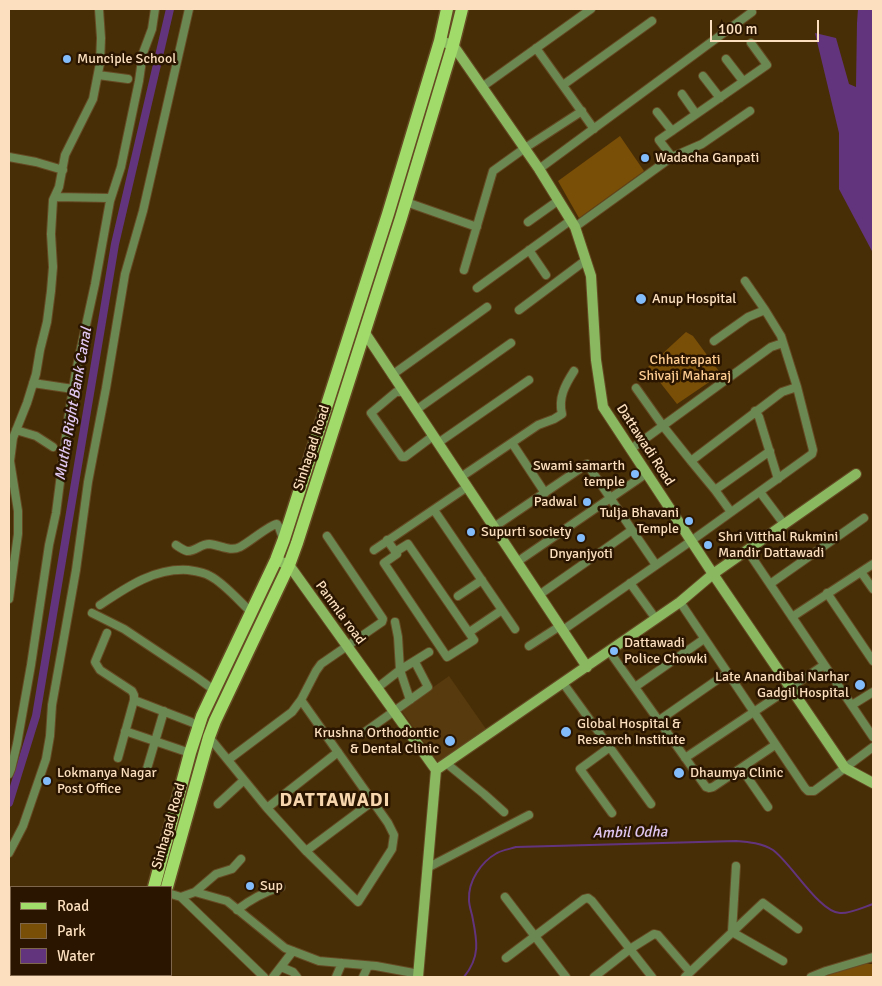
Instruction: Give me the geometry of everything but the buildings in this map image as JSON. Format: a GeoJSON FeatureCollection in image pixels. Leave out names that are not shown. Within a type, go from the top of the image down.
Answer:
{"type":"FeatureCollection","features":[{"type":"Feature","properties":{"kind":"main road","name":"Sinhagad Road"},"geometry":{"type":"LineString","coordinates":[[162,883],[190,753],[214,690],[276,560],[284,539],[388,214],[440,41],[447,9]]}},
{"type":"Feature","properties":{"kind":"main road","name":"Sinhagad Road"},"geometry":{"type":"LineString","coordinates":[[162,883],[215,721],[289,565],[297,544],[406,202],[463,10]]}},
{"type":"Feature","properties":{"kind":"street"},"geometry":{"type":"LineString","coordinates":[[9,599],[18,534],[18,511],[10,461],[13,438],[33,383],[47,322],[53,267],[51,234],[53,200],[59,188],[65,155],[93,99],[98,75],[100,63],[99,9]]}},
{"type":"Feature","properties":{"kind":"street"},"geometry":{"type":"LineString","coordinates":[[9,774],[17,744],[31,665],[49,545],[56,513],[73,389],[95,284],[110,198],[121,167],[155,9]]}},
{"type":"Feature","properties":{"kind":"street"},"geometry":{"type":"LineString","coordinates":[[9,852],[23,826],[46,759],[52,705],[76,570],[88,482],[125,274],[145,203],[189,9]]}},
{"type":"Feature","properties":{"kind":"street"},"geometry":{"type":"LineString","coordinates":[[482,87],[591,9]]}},
{"type":"Feature","properties":{"kind":"street"},"geometry":{"type":"LineString","coordinates":[[539,169],[752,12]]}},
{"type":"Feature","properties":{"kind":"street"},"geometry":{"type":"LineString","coordinates":[[563,85],[652,21]]}},
{"type":"Feature","properties":{"kind":"street"},"geometry":{"type":"LineString","coordinates":[[440,41],[453,45]]}},
{"type":"Feature","properties":{"kind":"street"},"geometry":{"type":"LineString","coordinates":[[672,157],[659,140],[767,65],[751,42]]}},
{"type":"Feature","properties":{"kind":"street","name":"Dattawadi Road"},"geometry":{"type":"LineString","coordinates":[[453,45],[525,148],[573,223],[591,276],[596,360],[603,407],[789,688],[845,768],[873,782]]}},
{"type":"Feature","properties":{"kind":"street"},"geometry":{"type":"LineString","coordinates":[[536,48],[594,129]]}},
{"type":"Feature","properties":{"kind":"street"},"geometry":{"type":"LineString","coordinates":[[726,59],[743,82]]}},
{"type":"Feature","properties":{"kind":"street"},"geometry":{"type":"LineString","coordinates":[[98,75],[128,79]]}},
{"type":"Feature","properties":{"kind":"street"},"geometry":{"type":"LineString","coordinates":[[703,76],[720,98]]}},
{"type":"Feature","properties":{"kind":"street"},"geometry":{"type":"LineString","coordinates":[[682,94],[696,114]]}},
{"type":"Feature","properties":{"kind":"street"},"geometry":{"type":"LineString","coordinates":[[464,270],[494,171],[525,148],[582,111]]}},
{"type":"Feature","properties":{"kind":"street"},"geometry":{"type":"LineString","coordinates":[[477,288],[529,250],[672,157],[702,144],[750,111]]}},
{"type":"Feature","properties":{"kind":"street"},"geometry":{"type":"LineString","coordinates":[[657,112],[672,131]]}},
{"type":"Feature","properties":{"kind":"street"},"geometry":{"type":"LineString","coordinates":[[9,157],[36,162],[62,170]]}},
{"type":"Feature","properties":{"kind":"street"},"geometry":{"type":"LineString","coordinates":[[55,197],[110,198]]}},
{"type":"Feature","properties":{"kind":"street"},"geometry":{"type":"LineString","coordinates":[[528,222],[558,200]]}},
{"type":"Feature","properties":{"kind":"street"},"geometry":{"type":"LineString","coordinates":[[406,202],[477,227]]}},
{"type":"Feature","properties":{"kind":"street"},"geometry":{"type":"LineString","coordinates":[[529,250],[546,274]]}},
{"type":"Feature","properties":{"kind":"street"},"geometry":{"type":"LineString","coordinates":[[519,310],[586,260]]}},
{"type":"Feature","properties":{"kind":"street"},"geometry":{"type":"LineString","coordinates":[[529,646],[561,628],[630,583],[812,454],[813,450],[797,387],[782,336],[745,281]]}},
{"type":"Feature","properties":{"kind":"street"},"geometry":{"type":"LineString","coordinates":[[392,375],[487,307]]}},
{"type":"Feature","properties":{"kind":"street"},"geometry":{"type":"LineString","coordinates":[[714,342],[748,317],[765,310]]}},
{"type":"Feature","properties":{"kind":"street"},"geometry":{"type":"LineString","coordinates":[[365,333],[587,667]]}},
{"type":"Feature","properties":{"kind":"street"},"geometry":{"type":"LineString","coordinates":[[416,410],[511,343]]}},
{"type":"Feature","properties":{"kind":"street"},"geometry":{"type":"LineString","coordinates":[[631,449],[771,347],[783,343]]}},
{"type":"Feature","properties":{"kind":"street"},"geometry":{"type":"LineString","coordinates":[[461,477],[538,425],[562,414],[561,400],[565,386],[574,371]]}},
{"type":"Feature","properties":{"kind":"street"},"geometry":{"type":"LineString","coordinates":[[403,390],[396,392],[371,414],[402,457],[405,457],[530,380]]}},
{"type":"Feature","properties":{"kind":"street"},"geometry":{"type":"LineString","coordinates":[[33,383],[73,389]]}},
{"type":"Feature","properties":{"kind":"street"},"geometry":{"type":"LineString","coordinates":[[691,461],[782,392],[797,387]]}},
{"type":"Feature","properties":{"kind":"street"},"geometry":{"type":"LineString","coordinates":[[636,388],[663,426],[731,512]]}},
{"type":"Feature","properties":{"kind":"street"},"geometry":{"type":"LineString","coordinates":[[755,411],[760,417],[778,479]]}},
{"type":"Feature","properties":{"kind":"street"},"geometry":{"type":"LineString","coordinates":[[16,430],[36,436],[53,447]]}},
{"type":"Feature","properties":{"kind":"street"},"geometry":{"type":"LineString","coordinates":[[512,443],[545,493]]}},
{"type":"Feature","properties":{"kind":"street"},"geometry":{"type":"LineString","coordinates":[[715,490],[770,451]]}},
{"type":"Feature","properties":{"kind":"street"},"geometry":{"type":"LineString","coordinates":[[494,527],[587,464],[656,565]]}},
{"type":"Feature","properties":{"kind":"street"},"geometry":{"type":"LineString","coordinates":[[518,562],[647,473]]}},
{"type":"Feature","properties":{"kind":"street"},"geometry":{"type":"LineString","coordinates":[[195,892],[227,901],[285,948],[319,961],[368,966],[418,976],[436,770],[656,619],[680,602],[713,574],[856,474]]}},
{"type":"Feature","properties":{"kind":"street"},"geometry":{"type":"LineString","coordinates":[[374,550],[467,487]]}},
{"type":"Feature","properties":{"kind":"street"},"geometry":{"type":"LineString","coordinates":[[760,492],[784,524]]}},
{"type":"Feature","properties":{"kind":"street"},"geometry":{"type":"LineString","coordinates":[[434,510],[515,629]]}},
{"type":"Feature","properties":{"kind":"street"},"geometry":{"type":"LineString","coordinates":[[770,584],[864,518]]}},
{"type":"Feature","properties":{"kind":"street"},"geometry":{"type":"LineString","coordinates":[[176,545],[188,551],[208,544],[231,549],[238,548],[277,524],[284,539]]}},
{"type":"Feature","properties":{"kind":"street"},"geometry":{"type":"LineString","coordinates":[[540,595],[632,530]]}},
{"type":"Feature","properties":{"kind":"street"},"geometry":{"type":"LineString","coordinates":[[228,760],[292,712],[321,664],[382,622],[383,619],[327,536]]}},
{"type":"Feature","properties":{"kind":"street"},"geometry":{"type":"LineString","coordinates":[[388,540],[395,552],[397,554],[384,563],[447,657],[474,640],[408,544],[395,552]]}},
{"type":"Feature","properties":{"kind":"street"},"geometry":{"type":"LineString","coordinates":[[747,550],[873,737]]}},
{"type":"Feature","properties":{"kind":"street"},"geometry":{"type":"LineString","coordinates":[[276,560],[289,565]]}},
{"type":"Feature","properties":{"kind":"street"},"geometry":{"type":"LineString","coordinates":[[792,616],[873,564]]}},
{"type":"Feature","properties":{"kind":"street","name":"Panmla road"},"geometry":{"type":"LineString","coordinates":[[289,565],[436,770]]}},
{"type":"Feature","properties":{"kind":"street"},"geometry":{"type":"LineString","coordinates":[[100,605],[128,586],[146,577],[158,573],[183,570],[209,575],[251,612]]}},
{"type":"Feature","properties":{"kind":"street"},"geometry":{"type":"LineString","coordinates":[[861,572],[873,589]]}},
{"type":"Feature","properties":{"kind":"street"},"geometry":{"type":"LineString","coordinates":[[458,596],[482,580]]}},
{"type":"Feature","properties":{"kind":"street"},"geometry":{"type":"LineString","coordinates":[[630,583],[656,619]]}},
{"type":"Feature","properties":{"kind":"street"},"geometry":{"type":"LineString","coordinates":[[826,593],[873,661]]}},
{"type":"Feature","properties":{"kind":"street"},"geometry":{"type":"LineString","coordinates":[[680,602],[804,788],[808,791],[814,790],[873,747]]}},
{"type":"Feature","properties":{"kind":"street"},"geometry":{"type":"LineString","coordinates":[[471,631],[502,610]]}},
{"type":"Feature","properties":{"kind":"street"},"geometry":{"type":"LineString","coordinates":[[92,613],[124,629],[214,690]]}},
{"type":"Feature","properties":{"kind":"street"},"geometry":{"type":"LineString","coordinates":[[395,622],[400,670],[410,700]]}},
{"type":"Feature","properties":{"kind":"street"},"geometry":{"type":"LineString","coordinates":[[107,633],[95,662],[100,670],[134,694],[118,758]]}},
{"type":"Feature","properties":{"kind":"street"},"geometry":{"type":"LineString","coordinates":[[635,687],[704,639]]}},
{"type":"Feature","properties":{"kind":"street"},"geometry":{"type":"LineString","coordinates":[[610,651],[706,787],[713,787],[775,745]]}},
{"type":"Feature","properties":{"kind":"street"},"geometry":{"type":"LineString","coordinates":[[377,688],[400,670],[430,652]]}},
{"type":"Feature","properties":{"kind":"street"},"geometry":{"type":"LineString","coordinates":[[362,734],[428,687],[415,662]]}},
{"type":"Feature","properties":{"kind":"street"},"geometry":{"type":"LineString","coordinates":[[685,758],[824,664]]}},
{"type":"Feature","properties":{"kind":"street"},"geometry":{"type":"LineString","coordinates":[[658,721],[727,673]]}},
{"type":"Feature","properties":{"kind":"street"},"geometry":{"type":"LineString","coordinates":[[563,683],[651,804]]}},
{"type":"Feature","properties":{"kind":"street"},"geometry":{"type":"LineString","coordinates":[[852,705],[873,692]]}},
{"type":"Feature","properties":{"kind":"street"},"geometry":{"type":"LineString","coordinates":[[134,700],[199,726]]}},
{"type":"Feature","properties":{"kind":"street"},"geometry":{"type":"LineString","coordinates":[[209,737],[267,808],[306,851],[358,902],[392,849],[394,835],[388,822],[301,700]]}},
{"type":"Feature","properties":{"kind":"street"},"geometry":{"type":"LineString","coordinates":[[146,772],[164,711]]}},
{"type":"Feature","properties":{"kind":"street"},"geometry":{"type":"LineString","coordinates":[[125,731],[190,753]]}},
{"type":"Feature","properties":{"kind":"street"},"geometry":{"type":"LineString","coordinates":[[610,747],[580,769],[612,813]]}},
{"type":"Feature","properties":{"kind":"street"},"geometry":{"type":"LineString","coordinates":[[267,808],[338,752]]}},
{"type":"Feature","properties":{"kind":"street"},"geometry":{"type":"LineString","coordinates":[[446,763],[504,812]]}},
{"type":"Feature","properties":{"kind":"street"},"geometry":{"type":"LineString","coordinates":[[741,768],[768,807]]}},
{"type":"Feature","properties":{"kind":"street"},"geometry":{"type":"LineString","coordinates":[[218,804],[244,780]]}},
{"type":"Feature","properties":{"kind":"street"},"geometry":{"type":"LineString","coordinates":[[306,851],[373,801]]}},
{"type":"Feature","properties":{"kind":"street"},"geometry":{"type":"LineString","coordinates":[[427,868],[529,815]]}},
{"type":"Feature","properties":{"kind":"street"},"geometry":{"type":"LineString","coordinates":[[180,897],[195,892],[216,874],[232,869],[241,859]]}},
{"type":"Feature","properties":{"kind":"street"},"geometry":{"type":"LineString","coordinates":[[732,932],[736,866]]}},
{"type":"Feature","properties":{"kind":"street"},"geometry":{"type":"LineString","coordinates":[[238,910],[250,900],[280,887]]}},
{"type":"Feature","properties":{"kind":"street"},"geometry":{"type":"LineString","coordinates":[[172,894],[180,897],[264,977]]}},
{"type":"Feature","properties":{"kind":"street"},"geometry":{"type":"LineString","coordinates":[[505,897],[566,977]]}},
{"type":"Feature","properties":{"kind":"street"},"geometry":{"type":"LineString","coordinates":[[506,958],[584,899],[588,898],[652,977]]}},
{"type":"Feature","properties":{"kind":"street"},"geometry":{"type":"LineString","coordinates":[[594,977],[630,949],[654,934],[658,935],[687,975],[762,903],[798,929]]}},
{"type":"Feature","properties":{"kind":"street"},"geometry":{"type":"LineString","coordinates":[[732,932],[784,961]]}},
{"type":"Feature","properties":{"kind":"street"},"geometry":{"type":"LineString","coordinates":[[273,977],[293,951]]}},
{"type":"Feature","properties":{"kind":"street"},"geometry":{"type":"LineString","coordinates":[[811,977],[873,957]]}},
{"type":"Feature","properties":{"kind":"street"},"geometry":{"type":"LineString","coordinates":[[336,977],[342,963]]}},
{"type":"Feature","properties":{"kind":"street"},"geometry":{"type":"LineString","coordinates":[[363,977],[368,966]]}},
{"type":"Feature","properties":{"kind":"street"},"geometry":{"type":"LineString","coordinates":[[281,967],[293,972],[297,977]]}},
{"type":"Feature","properties":{"kind":"shaded area"},"geometry":{"type":"Polygon","coordinates":[[[449,676],[486,729],[438,762],[401,710],[449,676]]]}},
{"type":"Feature","properties":{"kind":"green space"},"geometry":{"type":"Polygon","coordinates":[[[620,136],[644,171],[579,218],[558,181],[620,136]]]}},
{"type":"Feature","properties":{"kind":"green space","name":"Chhatrapati Shivaji Maharaj"},"geometry":{"type":"Polygon","coordinates":[[[686,332],[693,336],[721,374],[677,404],[648,367],[686,332]]]}},
{"type":"Feature","properties":{"kind":"green space"},"geometry":{"type":"Polygon","coordinates":[[[861,964],[873,964],[873,977],[821,977],[861,964]]]}},
{"type":"Feature","properties":{"kind":"water"},"geometry":{"type":"Polygon","coordinates":[[[858,9],[873,9],[873,253],[839,189],[839,133],[815,33],[836,38],[849,84],[856,87],[858,9]]]}},
{"type":"Feature","properties":{"kind":"waterway","name":"Mutha Right Bank Canal"},"geometry":{"type":"LineString","coordinates":[[9,803],[36,716],[115,244],[170,9]]}},
{"type":"Feature","properties":{"kind":"waterway","name":"Ambil Odha"},"geometry":{"type":"LineString","coordinates":[[464,977],[473,962],[476,948],[469,900],[473,879],[491,857],[499,852],[516,847],[751,842],[773,850],[815,896],[832,911],[848,912],[873,904]]}},
{"type":"Feature","properties":{"kind":"place","name":"Munciple School"},"geometry":{"type":"Point","coordinates":[67,59]}},
{"type":"Feature","properties":{"kind":"place","name":"Wadacha Ganpati"},"geometry":{"type":"Point","coordinates":[645,158]}},
{"type":"Feature","properties":{"kind":"place","name":"Anup Hospital"},"geometry":{"type":"Point","coordinates":[641,299]}},
{"type":"Feature","properties":{"kind":"place","name":"Swami samarth temple"},"geometry":{"type":"Point","coordinates":[635,474]}},
{"type":"Feature","properties":{"kind":"place","name":"Padwal"},"geometry":{"type":"Point","coordinates":[587,502]}},
{"type":"Feature","properties":{"kind":"place","name":"Tulja Bhavani Temple"},"geometry":{"type":"Point","coordinates":[689,521]}},
{"type":"Feature","properties":{"kind":"place","name":"Supurti society"},"geometry":{"type":"Point","coordinates":[471,532]}},
{"type":"Feature","properties":{"kind":"place","name":"Dnyanjyoti"},"geometry":{"type":"Point","coordinates":[581,538]}},
{"type":"Feature","properties":{"kind":"place","name":"Shri Vitthal Rukmini Mandir Dattawadi"},"geometry":{"type":"Point","coordinates":[708,545]}},
{"type":"Feature","properties":{"kind":"place","name":"Dattawadi Police Chowki"},"geometry":{"type":"Point","coordinates":[614,651]}},
{"type":"Feature","properties":{"kind":"place","name":"Late Anandibai Narhar Gadgil Hospital"},"geometry":{"type":"Point","coordinates":[860,685]}},
{"type":"Feature","properties":{"kind":"place","name":"Global Hospital & Research Institute"},"geometry":{"type":"Point","coordinates":[566,732]}},
{"type":"Feature","properties":{"kind":"place","name":"Krushna Orthodontic & Dental Clinic"},"geometry":{"type":"Point","coordinates":[450,741]}},
{"type":"Feature","properties":{"kind":"place","name":"Dhaumya Clinic"},"geometry":{"type":"Point","coordinates":[679,773]}},
{"type":"Feature","properties":{"kind":"place","name":"Lokmanya Nagar Post Office"},"geometry":{"type":"Point","coordinates":[47,781]}},
{"type":"Feature","properties":{"kind":"place","name":"Sup"},"geometry":{"type":"Point","coordinates":[250,886]}},
{"type":"Feature","properties":{"kind":"district","name":"DATTAWADI"},"geometry":{"type":"Point","coordinates":[335,801]}}]}
